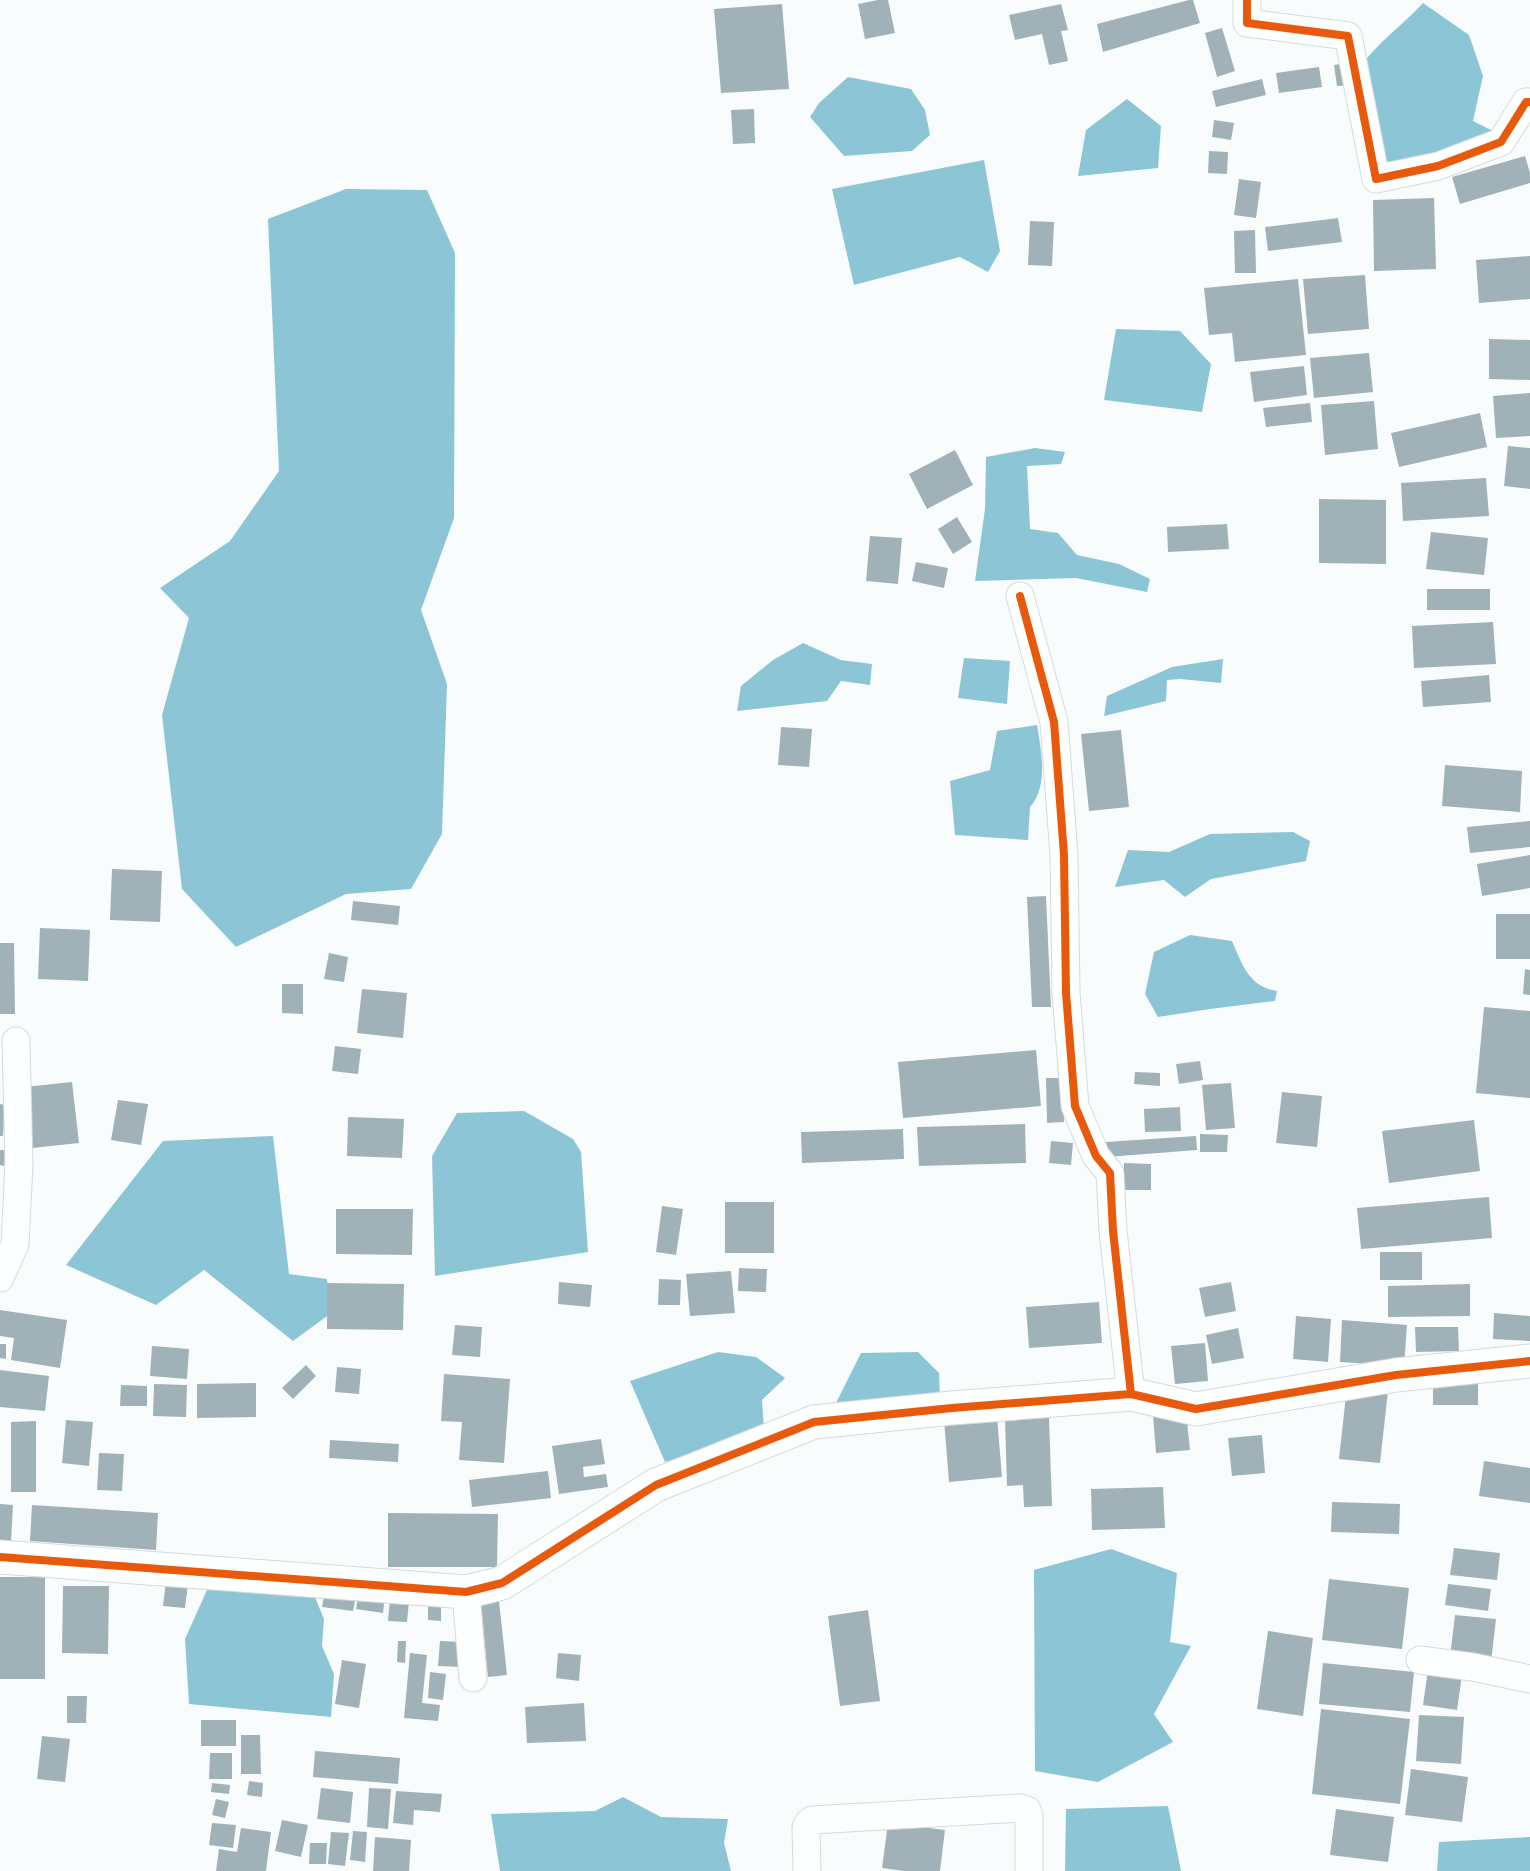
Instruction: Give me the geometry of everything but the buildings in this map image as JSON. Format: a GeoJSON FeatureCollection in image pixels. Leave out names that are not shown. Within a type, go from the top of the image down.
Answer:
{"type":"FeatureCollection","features":[{"type":"Feature","properties":{"kind":"street"},"geometry":{"type":"LineString","coordinates":[[1247,0],[1247,23],[1348,36],[1376,179],[1438,166],[1501,142],[1526,102],[1530,102]]}},
{"type":"Feature","properties":{"kind":"street"},"geometry":{"type":"LineString","coordinates":[[1020,596],[1054,722],[1064,855],[1066,993],[1075,1106],[1096,1156],[1110,1173],[1113,1231],[1131,1394]]}},
{"type":"Feature","properties":{"kind":"street"},"geometry":{"type":"LineString","coordinates":[[0,1278],[15,1244],[19,1164],[16,1041]]}},
{"type":"Feature","properties":{"kind":"street"},"geometry":{"type":"LineString","coordinates":[[0,1557],[466,1592],[502,1583],[656,1485],[814,1422],[952,1408],[1131,1394],[1197,1409],[1396,1375],[1530,1361]]}},
{"type":"Feature","properties":{"kind":"street"},"geometry":{"type":"LineString","coordinates":[[466,1592],[472,1678]]}},
{"type":"Feature","properties":{"kind":"street"},"geometry":{"type":"LineString","coordinates":[[1420,1660],[1473,1667],[1530,1679]]}},
{"type":"Feature","properties":{"kind":"street"},"geometry":{"type":"LineString","coordinates":[[807,1871],[806,1828],[808,1822],[812,1820],[1020,1808],[1027,1810],[1029,1816],[1029,1871]]}},
{"type":"Feature","properties":{"kind":"water"},"geometry":{"type":"Polygon","coordinates":[[[1423,3],[1469,35],[1483,76],[1473,121],[1495,132],[1440,158],[1384,162],[1361,66],[1375,49],[1423,3]]]}},
{"type":"Feature","properties":{"kind":"water"},"geometry":{"type":"Polygon","coordinates":[[[848,77],[911,89],[925,110],[930,135],[912,151],[844,156],[810,117],[819,103],[848,77]]]}},
{"type":"Feature","properties":{"kind":"water"},"geometry":{"type":"Polygon","coordinates":[[[1127,99],[1161,126],[1158,168],[1078,176],[1086,130],[1127,99]]]}},
{"type":"Feature","properties":{"kind":"water"},"geometry":{"type":"Polygon","coordinates":[[[984,160],[1000,251],[988,272],[960,257],[854,285],[832,189],[984,160]]]}},
{"type":"Feature","properties":{"kind":"water"},"geometry":{"type":"Polygon","coordinates":[[[346,189],[427,190],[455,253],[454,518],[421,610],[447,684],[442,834],[411,889],[346,894],[236,947],[182,889],[162,715],[189,618],[160,588],[230,541],[279,471],[268,219],[346,189]]]}},
{"type":"Feature","properties":{"kind":"water"},"geometry":{"type":"Polygon","coordinates":[[[1116,329],[1180,331],[1211,364],[1202,412],[1104,400],[1116,329]]]}},
{"type":"Feature","properties":{"kind":"water"},"geometry":{"type":"Polygon","coordinates":[[[1035,448],[1065,452],[1061,464],[1027,466],[1030,529],[1058,533],[1077,555],[1119,564],[1150,579],[1147,592],[1076,578],[975,581],[985,509],[986,457],[1035,448]]]}},
{"type":"Feature","properties":{"kind":"water"},"geometry":{"type":"Polygon","coordinates":[[[803,643],[841,660],[872,664],[870,685],[841,681],[827,701],[737,711],[741,686],[773,660],[803,643]]]}},
{"type":"Feature","properties":{"kind":"water"},"geometry":{"type":"Polygon","coordinates":[[[964,658],[1010,661],[1007,704],[958,698],[964,658]]]}},
{"type":"Feature","properties":{"kind":"water"},"geometry":{"type":"Polygon","coordinates":[[[1223,659],[1221,683],[1167,680],[1166,701],[1104,716],[1107,696],[1172,667],[1223,659]]]}},
{"type":"Feature","properties":{"kind":"water"},"geometry":{"type":"Polygon","coordinates":[[[1037,725],[1042,756],[1042,778],[1040,789],[1030,807],[1028,840],[955,835],[950,781],[990,770],[997,731],[1037,725]]]}},
{"type":"Feature","properties":{"kind":"water"},"geometry":{"type":"Polygon","coordinates":[[[1293,832],[1310,841],[1306,861],[1211,879],[1185,897],[1164,880],[1115,887],[1128,850],[1169,852],[1210,834],[1293,832]]]}},
{"type":"Feature","properties":{"kind":"water"},"geometry":{"type":"Polygon","coordinates":[[[1190,935],[1232,941],[1243,966],[1253,979],[1267,989],[1277,991],[1275,1001],[1158,1017],[1145,994],[1154,952],[1190,935]]]}},
{"type":"Feature","properties":{"kind":"water"},"geometry":{"type":"Polygon","coordinates":[[[524,1111],[573,1139],[581,1152],[588,1252],[435,1276],[432,1156],[457,1113],[524,1111]]]}},
{"type":"Feature","properties":{"kind":"water"},"geometry":{"type":"Polygon","coordinates":[[[273,1136],[289,1274],[327,1279],[330,1314],[293,1341],[204,1270],[156,1305],[66,1265],[163,1141],[273,1136]]]}},
{"type":"Feature","properties":{"kind":"water"},"geometry":{"type":"Polygon","coordinates":[[[718,1352],[756,1357],[785,1378],[762,1400],[764,1428],[665,1462],[630,1381],[718,1352]]]}},
{"type":"Feature","properties":{"kind":"water"},"geometry":{"type":"Polygon","coordinates":[[[918,1352],[939,1373],[940,1398],[836,1403],[861,1353],[918,1352]]]}},
{"type":"Feature","properties":{"kind":"water"},"geometry":{"type":"Polygon","coordinates":[[[1111,1549],[1177,1573],[1170,1642],[1191,1646],[1154,1714],[1173,1742],[1098,1782],[1035,1771],[1034,1570],[1111,1549]]]}},
{"type":"Feature","properties":{"kind":"water"},"geometry":{"type":"Polygon","coordinates":[[[211,1581],[314,1595],[324,1619],[322,1646],[334,1674],[331,1717],[189,1704],[185,1639],[211,1581]]]}},
{"type":"Feature","properties":{"kind":"water"},"geometry":{"type":"Polygon","coordinates":[[[623,1797],[661,1817],[728,1819],[724,1843],[731,1871],[500,1871],[491,1814],[595,1811],[623,1797]]]}},
{"type":"Feature","properties":{"kind":"water"},"geometry":{"type":"Polygon","coordinates":[[[1168,1806],[1181,1871],[1065,1871],[1066,1809],[1168,1806]]]}},
{"type":"Feature","properties":{"kind":"water"},"geometry":{"type":"Polygon","coordinates":[[[1530,1837],[1530,1871],[1437,1871],[1439,1842],[1530,1837]]]}},
{"type":"Feature","properties":{"kind":"cycle path"},"geometry":{"type":"LineString","coordinates":[[1247,0],[1247,23],[1348,36],[1376,179],[1438,166],[1501,142],[1526,102],[1530,102]]}},
{"type":"Feature","properties":{"kind":"cycle path"},"geometry":{"type":"LineString","coordinates":[[1020,596],[1054,722],[1064,855],[1066,993],[1075,1106],[1096,1156],[1110,1173],[1113,1231],[1131,1394]]}},
{"type":"Feature","properties":{"kind":"cycle path"},"geometry":{"type":"LineString","coordinates":[[0,1557],[466,1592],[502,1583],[656,1485],[814,1422],[952,1408],[1131,1394],[1196,1409],[1396,1375],[1530,1361]]}}]}
